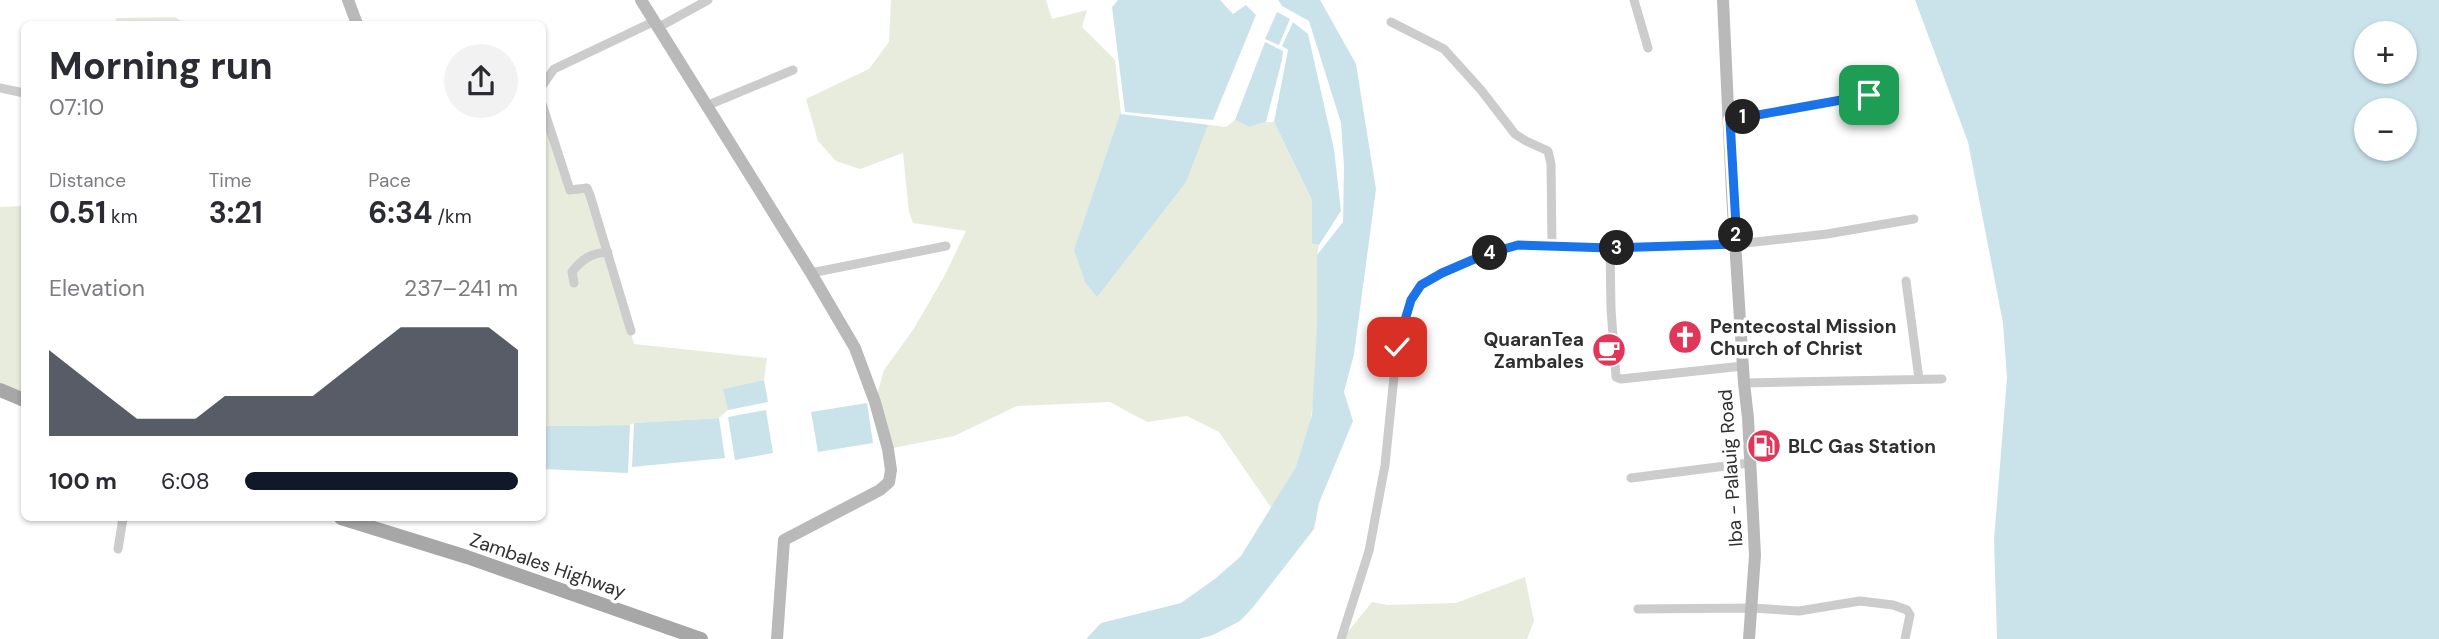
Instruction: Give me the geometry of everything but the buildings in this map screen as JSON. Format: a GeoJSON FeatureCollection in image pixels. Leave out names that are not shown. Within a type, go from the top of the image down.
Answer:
{"type":"FeatureCollection","features":[{"type":"Feature","properties":{"kind":"main road"},"geometry":{"type":"LineString","coordinates":[[0,390],[21,399]]}},
{"type":"Feature","properties":{"kind":"main road","name":"Zambales Highway"},"geometry":{"type":"LineString","coordinates":[[352,521],[467,557],[701,639]]}},
{"type":"Feature","properties":{"kind":"street"},"geometry":{"type":"LineString","coordinates":[[348,0],[356,21]]}},
{"type":"Feature","properties":{"kind":"street"},"geometry":{"type":"LineString","coordinates":[[641,0],[855,348],[875,402],[888,449],[891,470],[889,482],[880,490],[784,540],[778,639]]}},
{"type":"Feature","properties":{"kind":"street"},"geometry":{"type":"LineString","coordinates":[[546,80],[554,69],[708,0]]}},
{"type":"Feature","properties":{"kind":"street"},"geometry":{"type":"LineString","coordinates":[[1634,0],[1648,48]]}},
{"type":"Feature","properties":{"kind":"street","name":"Iba - Palauig Road"},"geometry":{"type":"LineString","coordinates":[[1724,0],[1755,555],[1749,639]]}},
{"type":"Feature","properties":{"kind":"street"},"geometry":{"type":"LineString","coordinates":[[1391,22],[1444,49],[1481,90],[1515,134],[1548,151],[1551,164],[1552,246]]}},
{"type":"Feature","properties":{"kind":"street"},"geometry":{"type":"LineString","coordinates":[[706,106],[793,70]]}},
{"type":"Feature","properties":{"kind":"street"},"geometry":{"type":"LineString","coordinates":[[0,88],[21,92]]}},
{"type":"Feature","properties":{"kind":"street"},"geometry":{"type":"LineString","coordinates":[[1730,120],[1869,95]]}},
{"type":"Feature","properties":{"kind":"street"},"geometry":{"type":"LineString","coordinates":[[546,116],[570,190],[587,188],[631,331]]}},
{"type":"Feature","properties":{"kind":"street"},"geometry":{"type":"LineString","coordinates":[[1341,639],[1369,551],[1385,465],[1397,347],[1411,300],[1421,285],[1486,254],[1518,245],[1610,248],[1737,244],[1827,234],[1914,219]]}},
{"type":"Feature","properties":{"kind":"street"},"geometry":{"type":"LineString","coordinates":[[811,273],[946,246]]}},
{"type":"Feature","properties":{"kind":"street"},"geometry":{"type":"LineString","coordinates":[[1610,248],[1616,377],[1621,379],[1743,366]]}},
{"type":"Feature","properties":{"kind":"street"},"geometry":{"type":"LineString","coordinates":[[574,283],[572,272],[579,262],[595,253],[608,253]]}},
{"type":"Feature","properties":{"kind":"street"},"geometry":{"type":"LineString","coordinates":[[1906,281],[1919,379]]}},
{"type":"Feature","properties":{"kind":"street"},"geometry":{"type":"LineString","coordinates":[[1744,383],[1942,379]]}},
{"type":"Feature","properties":{"kind":"street"},"geometry":{"type":"LineString","coordinates":[[1631,478],[1749,463]]}},
{"type":"Feature","properties":{"kind":"street"},"geometry":{"type":"LineString","coordinates":[[118,549],[123,521]]}},
{"type":"Feature","properties":{"kind":"street"},"geometry":{"type":"LineString","coordinates":[[1638,609],[1752,608],[1799,611],[1860,601],[1893,605],[1907,610],[1910,615],[1905,639]]}},
{"type":"Feature","properties":{"kind":"shaded area"},"geometry":{"type":"Polygon","coordinates":[[[891,0],[1046,0],[1052,19],[1087,10],[1082,27],[1115,60],[1121,114],[1226,127],[1235,120],[1249,127],[1274,122],[1312,200],[1312,242],[1319,245],[1319,334],[1315,391],[1305,444],[1297,467],[1272,509],[1219,432],[1187,416],[1147,422],[1110,402],[1017,406],[954,436],[888,449],[875,402],[884,370],[913,330],[945,275],[966,231],[913,223],[909,212],[903,153],[860,169],[836,161],[818,141],[806,99],[869,69],[889,42],[891,0]]]}},
{"type":"Feature","properties":{"kind":"shaded area"},"geometry":{"type":"Polygon","coordinates":[[[175,17],[181,21],[116,21],[116,18],[175,17]]]}},
{"type":"Feature","properties":{"kind":"shaded area"},"geometry":{"type":"Polygon","coordinates":[[[546,115],[570,189],[587,188],[634,344],[767,358],[764,380],[724,389],[728,410],[719,418],[630,425],[546,426],[546,115]]]}},
{"type":"Feature","properties":{"kind":"shaded area"},"geometry":{"type":"Polygon","coordinates":[[[21,206],[21,391],[0,383],[0,207],[21,206]]]}},
{"type":"Feature","properties":{"kind":"shaded area"},"geometry":{"type":"Polygon","coordinates":[[[1525,577],[1534,621],[1527,639],[1342,639],[1372,602],[1388,605],[1456,603],[1525,577]]]}},
{"type":"Feature","properties":{"kind":"water"},"geometry":{"type":"Polygon","coordinates":[[[1118,0],[1220,0],[1233,14],[1246,5],[1256,15],[1213,120],[1125,112],[1112,7],[1118,0]]]}},
{"type":"Feature","properties":{"kind":"water"},"geometry":{"type":"Polygon","coordinates":[[[1278,0],[1320,0],[1356,64],[1376,189],[1354,354],[1344,392],[1353,421],[1319,503],[1314,529],[1240,621],[1199,639],[1086,639],[1101,623],[1181,603],[1241,556],[1296,467],[1312,415],[1317,327],[1317,255],[1343,222],[1344,166],[1341,123],[1309,21],[1282,6],[1278,0]]]}},
{"type":"Feature","properties":{"kind":"water"},"geometry":{"type":"Polygon","coordinates":[[[1915,0],[2439,0],[2439,639],[1997,639],[1994,540],[2007,378],[2003,323],[1968,142],[1915,0]]]}},
{"type":"Feature","properties":{"kind":"water"},"geometry":{"type":"Polygon","coordinates":[[[1277,12],[1290,19],[1279,45],[1265,39],[1277,12]]]}},
{"type":"Feature","properties":{"kind":"water"},"geometry":{"type":"Polygon","coordinates":[[[1293,22],[1308,34],[1334,149],[1341,211],[1319,245],[1312,243],[1312,200],[1274,122],[1288,50],[1282,46],[1293,22]]]}},
{"type":"Feature","properties":{"kind":"water"},"geometry":{"type":"Polygon","coordinates":[[[1265,42],[1283,51],[1282,60],[1266,122],[1249,127],[1235,120],[1265,42]]]}},
{"type":"Feature","properties":{"kind":"water"},"geometry":{"type":"Polygon","coordinates":[[[1120,114],[1208,125],[1186,182],[1097,297],[1085,282],[1074,250],[1120,114]]]}},
{"type":"Feature","properties":{"kind":"water"},"geometry":{"type":"Polygon","coordinates":[[[764,380],[768,402],[728,410],[723,389],[764,380]]]}},
{"type":"Feature","properties":{"kind":"water"},"geometry":{"type":"Polygon","coordinates":[[[867,403],[873,443],[818,452],[811,412],[867,403]]]}},
{"type":"Feature","properties":{"kind":"water"},"geometry":{"type":"Polygon","coordinates":[[[766,410],[773,453],[735,460],[728,417],[766,410]]]}},
{"type":"Feature","properties":{"kind":"water"},"geometry":{"type":"Polygon","coordinates":[[[719,418],[725,458],[632,467],[634,423],[719,418]]]}},
{"type":"Feature","properties":{"kind":"water"},"geometry":{"type":"Polygon","coordinates":[[[630,425],[628,473],[546,469],[546,426],[630,425]]]}},
{"type":"Feature","properties":{"kind":"place","name":"Pentecostal Mission Church of Christ"},"geometry":{"type":"Point","coordinates":[1685,337]}},
{"type":"Feature","properties":{"kind":"place","name":"QuaranTea Zambales"},"geometry":{"type":"Point","coordinates":[1609,350]}},
{"type":"Feature","properties":{"kind":"place","name":"BLC Gas Station"},"geometry":{"type":"Point","coordinates":[1764,446]}},
{"type":"Feature","properties":{"kind":"route"},"geometry":{"type":"LineString","coordinates":[[1397,347],[1411,300],[1421,285],[1486,254],[1518,245],[1610,248],[1737,244],[1732,194],[1730,120],[1869,95]]}}]}
